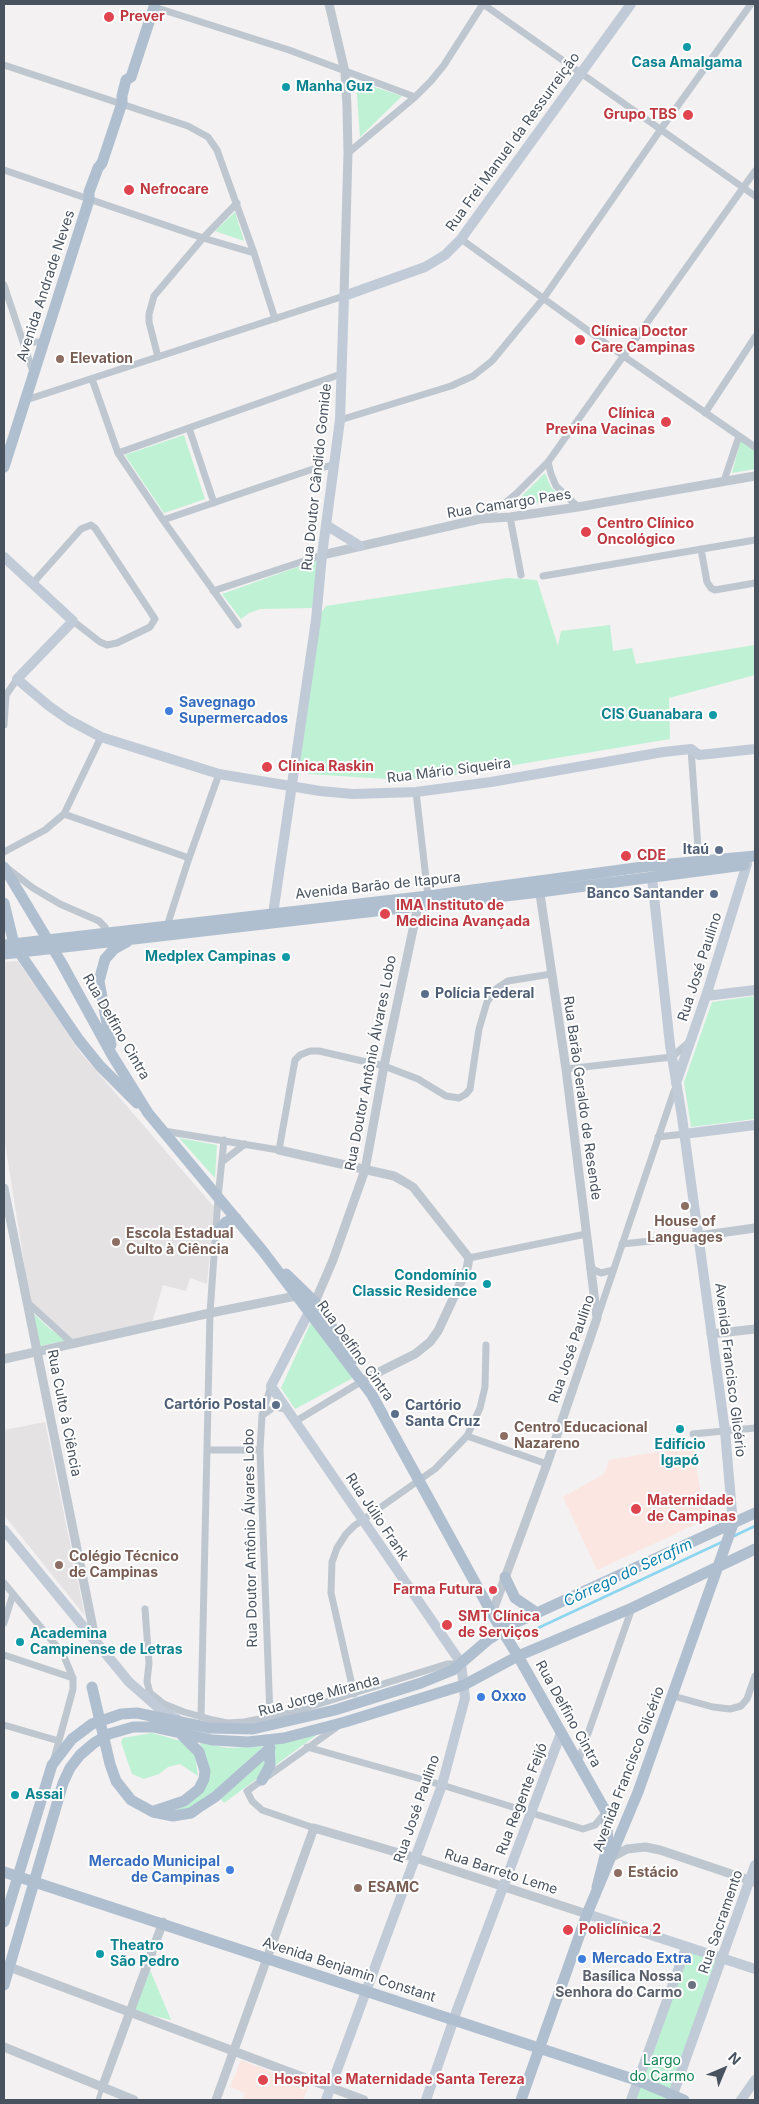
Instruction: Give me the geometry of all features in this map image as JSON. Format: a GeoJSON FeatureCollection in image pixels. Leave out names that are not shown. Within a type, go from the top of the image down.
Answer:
{"type":"FeatureCollection","features":[{"type":"Feature","properties":{"kind":"main road","name":"Rua Frei Manuel da Ressurreição"},"geometry":{"type":"LineString","coordinates":[[344,296],[426,267],[445,255],[462,239],[630,4]]}},
{"type":"Feature","properties":{"kind":"main road","name":"Avenida Andrade Neves"},"geometry":{"type":"LineString","coordinates":[[4,467],[89,200],[92,184],[102,162],[122,103],[132,82],[130,77],[154,5]]}},
{"type":"Feature","properties":{"kind":"main road","name":"Rua Doutor Cândido Gomide"},"geometry":{"type":"LineString","coordinates":[[272,918],[316,620],[322,555],[340,420],[344,296]]}},
{"type":"Feature","properties":{"kind":"main road"},"geometry":{"type":"LineString","coordinates":[[326,525],[360,546]]}},
{"type":"Feature","properties":{"kind":"main road"},"geometry":{"type":"LineString","coordinates":[[4,557],[73,621],[17,679]]}},
{"type":"Feature","properties":{"kind":"main road","name":"Rua Mário Siqueira"},"geometry":{"type":"LineString","coordinates":[[17,679],[69,720],[101,737],[220,774],[353,794],[416,792],[491,782],[655,753],[691,749],[699,755],[755,749]]}},
{"type":"Feature","properties":{"kind":"main road","name":"Avenida Barão de Itapura"},"geometry":{"type":"LineString","coordinates":[[4,954],[12,947],[100,937],[167,926],[418,906],[539,887],[650,866],[751,860]]}},
{"type":"Feature","properties":{"kind":"main road","name":"Avenida Barão de Itapura"},"geometry":{"type":"LineString","coordinates":[[100,937],[135,939],[428,896],[652,878],[751,860]]}},
{"type":"Feature","properties":{"kind":"main road","name":"Rua José Paulino"},"geometry":{"type":"LineString","coordinates":[[675,1087],[751,860]]}},
{"type":"Feature","properties":{"kind":"main road","name":"Rua Delfino Cintra"},"geometry":{"type":"LineString","coordinates":[[4,866],[62,962],[112,1055],[148,1113],[161,1131],[262,1250],[296,1296],[312,1307],[364,1380],[492,1613],[606,1812],[608,1844],[597,1887]]}},
{"type":"Feature","properties":{"kind":"main road","name":"Avenida Francisco Glicério"},"geometry":{"type":"LineString","coordinates":[[521,2100],[597,1887],[612,1857],[638,1792],[731,1529],[725,1431],[684,1134],[675,1087],[652,878]]}},
{"type":"Feature","properties":{"kind":"main road"},"geometry":{"type":"LineString","coordinates":[[4,903],[12,947],[79,1040],[109,1074],[148,1113]]}},
{"type":"Feature","properties":{"kind":"main road"},"geometry":{"type":"LineString","coordinates":[[112,1055],[99,981],[105,959],[121,944],[135,939]]}},
{"type":"Feature","properties":{"kind":"main road"},"geometry":{"type":"LineString","coordinates":[[706,996],[755,990]]}},
{"type":"Feature","properties":{"kind":"main road"},"geometry":{"type":"LineString","coordinates":[[109,1074],[119,1066]]}},
{"type":"Feature","properties":{"kind":"main road"},"geometry":{"type":"LineString","coordinates":[[684,1134],[755,1126]]}},
{"type":"Feature","properties":{"kind":"main road"},"geometry":{"type":"LineString","coordinates":[[216,1233],[226,1222],[236,1218]]}},
{"type":"Feature","properties":{"kind":"main road"},"geometry":{"type":"LineString","coordinates":[[262,1250],[312,1307]]}},
{"type":"Feature","properties":{"kind":"main road","name":"Rua Doutor Antônio Álvares Lobo"},"geometry":{"type":"LineString","coordinates":[[271,1386],[312,1307]]}},
{"type":"Feature","properties":{"kind":"main road","name":"Rua Júlio Frank"},"geometry":{"type":"LineString","coordinates":[[271,1386],[460,1664]]}},
{"type":"Feature","properties":{"kind":"main road"},"geometry":{"type":"LineString","coordinates":[[460,1664],[502,1630],[731,1529],[755,1513]]}},
{"type":"Feature","properties":{"kind":"main road"},"geometry":{"type":"LineString","coordinates":[[4,1530],[96,1643],[146,1698],[162,1711],[181,1721]]}},
{"type":"Feature","properties":{"kind":"main road"},"geometry":{"type":"LineString","coordinates":[[4,1985],[6,1966],[36,1882],[70,1768],[80,1755],[94,1743],[109,1734],[134,1727],[153,1727],[229,1741],[268,1744],[345,1722],[464,1685],[518,1656],[632,1608],[721,1561],[755,1549]]}},
{"type":"Feature","properties":{"kind":"main road"},"geometry":{"type":"LineString","coordinates":[[505,1577],[515,1598],[537,1613]]}},
{"type":"Feature","properties":{"kind":"main road","name":"Rua José Paulino"},"geometry":{"type":"LineString","coordinates":[[326,2100],[364,1991],[416,1858],[442,1785],[464,1706],[464,1685],[460,1664]]}},
{"type":"Feature","properties":{"kind":"main road","name":"Rua Jorge Miranda"},"geometry":{"type":"LineString","coordinates":[[52,1765],[72,1739],[87,1727],[108,1717],[137,1713],[210,1728],[253,1729],[335,1710],[413,1686],[443,1676],[460,1664]]}},
{"type":"Feature","properties":{"kind":"main road"},"geometry":{"type":"LineString","coordinates":[[92,1687],[110,1764],[116,1781],[131,1800],[153,1812],[173,1816],[191,1812],[198,1808],[215,1797],[268,1744]]}},
{"type":"Feature","properties":{"kind":"main road"},"geometry":{"type":"LineString","coordinates":[[253,1729],[268,1744],[270,1765],[262,1780]]}},
{"type":"Feature","properties":{"kind":"main road"},"geometry":{"type":"LineString","coordinates":[[153,1812],[184,1801],[199,1789],[204,1780],[205,1771],[199,1752],[180,1733]]}},
{"type":"Feature","properties":{"kind":"main road","name":"Rua Regente Feijó"},"geometry":{"type":"LineString","coordinates":[[426,2100],[530,1812],[561,1733]]}},
{"type":"Feature","properties":{"kind":"main road"},"geometry":{"type":"LineString","coordinates":[[4,1922],[52,1765]]}},
{"type":"Feature","properties":{"kind":"main road","name":"Rua Sacramento"},"geometry":{"type":"LineString","coordinates":[[676,2099],[722,1958],[753,1881],[755,1865]]}},
{"type":"Feature","properties":{"kind":"main road","name":"Avenida Benjamin Constant"},"geometry":{"type":"LineString","coordinates":[[4,1872],[162,1922],[364,1991],[639,2081],[676,2099]]}},
{"type":"Feature","properties":{"kind":"main road","name":"Rua Barreto Leme"},"geometry":{"type":"LineString","coordinates":[[587,1914],[686,1948],[755,1969]]}},
{"type":"Feature","properties":{"kind":"main road"},"geometry":{"type":"LineString","coordinates":[[631,2100],[686,1948]]}},
{"type":"Feature","properties":{"kind":"main road"},"geometry":{"type":"LineString","coordinates":[[741,2100],[755,2080]]}},
{"type":"Feature","properties":{"kind":"street","name":"Rua Doutor Cândido Gomide"},"geometry":{"type":"LineString","coordinates":[[329,4],[344,72],[348,153],[344,296]]}},
{"type":"Feature","properties":{"kind":"street"},"geometry":{"type":"LineString","coordinates":[[348,153],[415,98],[432,81],[483,4],[755,196]]}},
{"type":"Feature","properties":{"kind":"street"},"geometry":{"type":"LineString","coordinates":[[340,420],[451,386],[473,376],[492,361],[543,299],[661,129],[751,4]]}},
{"type":"Feature","properties":{"kind":"street"},"geometry":{"type":"LineString","coordinates":[[154,5],[289,50],[415,98]]}},
{"type":"Feature","properties":{"kind":"street"},"geometry":{"type":"LineString","coordinates":[[4,65],[188,126],[208,137],[218,150],[254,252],[275,319]]}},
{"type":"Feature","properties":{"kind":"street"},"geometry":{"type":"LineString","coordinates":[[4,170],[203,238],[254,252]]}},
{"type":"Feature","properties":{"kind":"street"},"geometry":{"type":"LineString","coordinates":[[480,519],[511,499],[548,462],[622,355],[755,171]]}},
{"type":"Feature","properties":{"kind":"street"},"geometry":{"type":"LineString","coordinates":[[158,357],[149,322],[149,314],[154,296],[203,238],[237,203]]}},
{"type":"Feature","properties":{"kind":"street"},"geometry":{"type":"LineString","coordinates":[[462,239],[543,299],[755,447]]}},
{"type":"Feature","properties":{"kind":"street"},"geometry":{"type":"LineString","coordinates":[[4,285],[34,373]]}},
{"type":"Feature","properties":{"kind":"street"},"geometry":{"type":"LineString","coordinates":[[26,400],[344,296]]}},
{"type":"Feature","properties":{"kind":"street"},"geometry":{"type":"LineString","coordinates":[[21,336],[34,342],[44,342]]}},
{"type":"Feature","properties":{"kind":"street"},"geometry":{"type":"LineString","coordinates":[[704,413],[755,337]]}},
{"type":"Feature","properties":{"kind":"street"},"geometry":{"type":"LineString","coordinates":[[118,453],[342,374]]}},
{"type":"Feature","properties":{"kind":"street"},"geometry":{"type":"LineString","coordinates":[[92,379],[118,453],[163,520],[238,624]]}},
{"type":"Feature","properties":{"kind":"street"},"geometry":{"type":"LineString","coordinates":[[189,428],[214,503]]}},
{"type":"Feature","properties":{"kind":"street"},"geometry":{"type":"LineString","coordinates":[[724,481],[738,436]]}},
{"type":"Feature","properties":{"kind":"street"},"geometry":{"type":"LineString","coordinates":[[548,462],[550,474],[556,486],[578,507]]}},
{"type":"Feature","properties":{"kind":"street"},"geometry":{"type":"LineString","coordinates":[[163,520],[310,470],[334,465]]}},
{"type":"Feature","properties":{"kind":"street","name":"Rua Camargo Paes"},"geometry":{"type":"LineString","coordinates":[[213,591],[322,555],[480,519],[510,517],[578,507],[755,476]]}},
{"type":"Feature","properties":{"kind":"street"},"geometry":{"type":"LineString","coordinates":[[510,517],[521,574]]}},
{"type":"Feature","properties":{"kind":"street"},"geometry":{"type":"LineString","coordinates":[[34,583],[81,529],[88,525],[93,526],[155,619],[150,627],[116,643],[107,645],[100,642],[73,621]]}},
{"type":"Feature","properties":{"kind":"street"},"geometry":{"type":"LineString","coordinates":[[543,576],[755,540]]}},
{"type":"Feature","properties":{"kind":"street"},"geometry":{"type":"LineString","coordinates":[[701,549],[707,582],[711,588],[715,590],[755,583]]}},
{"type":"Feature","properties":{"kind":"street"},"geometry":{"type":"LineString","coordinates":[[4,725],[6,695],[17,679]]}},
{"type":"Feature","properties":{"kind":"street"},"geometry":{"type":"LineString","coordinates":[[4,852],[44,830],[64,814],[101,737]]}},
{"type":"Feature","properties":{"kind":"street"},"geometry":{"type":"LineString","coordinates":[[691,749],[700,862]]}},
{"type":"Feature","properties":{"kind":"street"},"geometry":{"type":"LineString","coordinates":[[167,926],[189,858],[220,774]]}},
{"type":"Feature","properties":{"kind":"street"},"geometry":{"type":"LineString","coordinates":[[416,792],[428,896]]}},
{"type":"Feature","properties":{"kind":"street"},"geometry":{"type":"LineString","coordinates":[[64,814],[189,858]]}},
{"type":"Feature","properties":{"kind":"street"},"geometry":{"type":"LineString","coordinates":[[4,866],[60,904],[99,921],[105,927],[100,937]]}},
{"type":"Feature","properties":{"kind":"street","name":"Rua Barão Geraldo de Resende"},"geometry":{"type":"LineString","coordinates":[[539,887],[566,1069],[597,1318]]}},
{"type":"Feature","properties":{"kind":"street","name":"Rua Doutor Antônio Álvares Lobo"},"geometry":{"type":"LineString","coordinates":[[312,1307],[333,1260],[366,1170],[384,1066],[418,906]]}},
{"type":"Feature","properties":{"kind":"street"},"geometry":{"type":"LineString","coordinates":[[279,1150],[295,1060],[300,1054],[319,1051],[384,1066],[418,1079],[446,1096],[459,1098],[466,1094],[470,1088],[479,1029],[487,1002],[496,989],[508,981],[551,974]]}},
{"type":"Feature","properties":{"kind":"street"},"geometry":{"type":"LineString","coordinates":[[566,1069],[672,1057],[690,1041]]}},
{"type":"Feature","properties":{"kind":"street","name":"Rua José Paulino"},"geometry":{"type":"LineString","coordinates":[[492,1613],[547,1464],[675,1087]]}},
{"type":"Feature","properties":{"kind":"street"},"geometry":{"type":"LineString","coordinates":[[161,1131],[279,1150],[394,1176],[412,1187],[469,1258],[467,1270],[438,1330],[430,1342],[415,1354],[364,1380],[296,1421]]}},
{"type":"Feature","properties":{"kind":"street"},"geometry":{"type":"LineString","coordinates":[[658,1137],[684,1134]]}},
{"type":"Feature","properties":{"kind":"street"},"geometry":{"type":"LineString","coordinates":[[201,1717],[210,1313],[224,1140]]}},
{"type":"Feature","properties":{"kind":"street"},"geometry":{"type":"LineString","coordinates":[[223,1161],[245,1144]]}},
{"type":"Feature","properties":{"kind":"street","name":"Rua Culto à Ciência"},"geometry":{"type":"LineString","coordinates":[[4,1188],[96,1643]]}},
{"type":"Feature","properties":{"kind":"street"},"geometry":{"type":"LineString","coordinates":[[622,1244],[755,1228]]}},
{"type":"Feature","properties":{"kind":"street"},"geometry":{"type":"LineString","coordinates":[[469,1258],[586,1234]]}},
{"type":"Feature","properties":{"kind":"street"},"geometry":{"type":"LineString","coordinates":[[590,1268],[605,1274],[613,1270]]}},
{"type":"Feature","properties":{"kind":"street"},"geometry":{"type":"LineString","coordinates":[[4,1360],[210,1313],[296,1296]]}},
{"type":"Feature","properties":{"kind":"street"},"geometry":{"type":"LineString","coordinates":[[27,1302],[73,1344]]}},
{"type":"Feature","properties":{"kind":"street"},"geometry":{"type":"LineString","coordinates":[[711,1334],[755,1329]]}},
{"type":"Feature","properties":{"kind":"street"},"geometry":{"type":"LineString","coordinates":[[354,1694],[331,1593],[330,1576],[337,1548],[346,1534],[447,1458],[467,1436],[480,1408],[485,1387],[486,1345]]}},
{"type":"Feature","properties":{"kind":"street","name":"Rua Doutor Antônio Álvares Lobo"},"geometry":{"type":"LineString","coordinates":[[270,1716],[260,1450],[262,1415],[271,1386]]}},
{"type":"Feature","properties":{"kind":"street"},"geometry":{"type":"LineString","coordinates":[[262,1415],[277,1406],[288,1410]]}},
{"type":"Feature","properties":{"kind":"street"},"geometry":{"type":"LineString","coordinates":[[693,1434],[755,1428]]}},
{"type":"Feature","properties":{"kind":"street"},"geometry":{"type":"LineString","coordinates":[[467,1436],[547,1464]]}},
{"type":"Feature","properties":{"kind":"street"},"geometry":{"type":"LineString","coordinates":[[207,1450],[260,1450]]}},
{"type":"Feature","properties":{"kind":"street"},"geometry":{"type":"LineString","coordinates":[[4,1583],[64,1654],[73,1678],[73,1689],[52,1765]]}},
{"type":"Feature","properties":{"kind":"street"},"geometry":{"type":"LineString","coordinates":[[4,1623],[13,1594]]}},
{"type":"Feature","properties":{"kind":"street"},"geometry":{"type":"LineString","coordinates":[[578,1763],[632,1608]]}},
{"type":"Feature","properties":{"kind":"street","name":"Rua Jorge Miranda"},"geometry":{"type":"LineString","coordinates":[[145,1609],[149,1663],[147,1688],[154,1698],[164,1704],[201,1717],[227,1722],[244,1722],[290,1713],[447,1664],[460,1664]]}},
{"type":"Feature","properties":{"kind":"street"},"geometry":{"type":"LineString","coordinates":[[4,1655],[73,1678]]}},
{"type":"Feature","properties":{"kind":"street"},"geometry":{"type":"LineString","coordinates":[[673,1696],[730,1710],[741,1706],[747,1699],[755,1676]]}},
{"type":"Feature","properties":{"kind":"street"},"geometry":{"type":"LineString","coordinates":[[262,1780],[345,1722]]}},
{"type":"Feature","properties":{"kind":"street"},"geometry":{"type":"LineString","coordinates":[[4,1725],[58,1741]]}},
{"type":"Feature","properties":{"kind":"street"},"geometry":{"type":"LineString","coordinates":[[307,1747],[442,1785],[582,1830],[598,1822],[606,1812]]}},
{"type":"Feature","properties":{"kind":"street","name":"Rua Barreto Leme"},"geometry":{"type":"LineString","coordinates":[[262,1780],[248,1791],[252,1801],[262,1810],[587,1914]]}},
{"type":"Feature","properties":{"kind":"street"},"geometry":{"type":"LineString","coordinates":[[216,2100],[314,1828]]}},
{"type":"Feature","properties":{"kind":"street"},"geometry":{"type":"LineString","coordinates":[[612,1857],[627,1849],[645,1847],[660,1850],[753,1881]]}},
{"type":"Feature","properties":{"kind":"street"},"geometry":{"type":"LineString","coordinates":[[98,2100],[162,1922]]}},
{"type":"Feature","properties":{"kind":"street"},"geometry":{"type":"LineString","coordinates":[[6,1966],[364,2100]]}},
{"type":"Feature","properties":{"kind":"street"},"geometry":{"type":"LineString","coordinates":[[4,2048],[134,2100]]}},
{"type":"Feature","properties":{"kind":"shaded area","name":"Escola Estadual Culto à Ciência"},"geometry":{"type":"Polygon","coordinates":[[[18,961],[81,1053],[214,1207],[207,1284],[190,1278],[186,1291],[163,1285],[151,1326],[75,1342],[30,1301],[4,1137],[4,962],[18,961]]]}},
{"type":"Feature","properties":{"kind":"shaded area","name":"Colégio Técnico de Campinas"},"geometry":{"type":"Polygon","coordinates":[[[45,1422],[85,1616],[4,1515],[4,1430],[45,1422]]]}},
{"type":"Feature","properties":{"kind":"shaded area","name":"Maternidade de Campinas"},"geometry":{"type":"Polygon","coordinates":[[[693,1446],[705,1520],[597,1570],[563,1497],[604,1474],[609,1460],[693,1446]]]}},
{"type":"Feature","properties":{"kind":"shaded area","name":"Hospital e Maternidade Santa Tereza"},"geometry":{"type":"Polygon","coordinates":[[[241,2060],[309,2086],[303,2100],[243,2099],[245,2093],[230,2087],[241,2060]]]}},
{"type":"Feature","properties":{"kind":"green space"},"geometry":{"type":"Polygon","coordinates":[[[356,81],[402,96],[360,137],[356,81]]]}},
{"type":"Feature","properties":{"kind":"green space"},"geometry":{"type":"Polygon","coordinates":[[[235,212],[244,241],[215,231],[235,212]]]}},
{"type":"Feature","properties":{"kind":"green space"},"geometry":{"type":"Polygon","coordinates":[[[184,435],[205,499],[164,513],[125,455],[184,435]]]}},
{"type":"Feature","properties":{"kind":"green space"},"geometry":{"type":"Polygon","coordinates":[[[741,439],[755,448],[755,469],[732,473],[741,439]]]}},
{"type":"Feature","properties":{"kind":"green space"},"geometry":{"type":"Polygon","coordinates":[[[545,473],[551,487],[561,499],[511,507],[545,473]]]}},
{"type":"Feature","properties":{"kind":"green space"},"geometry":{"type":"Polygon","coordinates":[[[320,559],[312,608],[260,609],[249,613],[241,619],[222,594],[320,559]]]}},
{"type":"Feature","properties":{"kind":"green space"},"geometry":{"type":"Polygon","coordinates":[[[508,578],[537,580],[558,646],[561,631],[610,625],[613,651],[632,648],[636,664],[755,645],[755,675],[669,698],[670,739],[437,778],[402,780],[309,774],[300,761],[316,620],[326,606],[508,578]]]}},
{"type":"Feature","properties":{"kind":"green space"},"geometry":{"type":"Polygon","coordinates":[[[755,996],[755,1119],[691,1127],[684,1082],[712,1002],[755,996]]]}},
{"type":"Feature","properties":{"kind":"green space"},"geometry":{"type":"Polygon","coordinates":[[[179,1138],[217,1145],[215,1178],[179,1138]]]}},
{"type":"Feature","properties":{"kind":"green space"},"geometry":{"type":"Polygon","coordinates":[[[33,1313],[51,1330],[68,1340],[40,1346],[33,1313]]]}},
{"type":"Feature","properties":{"kind":"green space"},"geometry":{"type":"Polygon","coordinates":[[[312,1320],[353,1378],[295,1409],[281,1388],[312,1320]]]}},
{"type":"Feature","properties":{"kind":"green space"},"geometry":{"type":"Polygon","coordinates":[[[322,1731],[224,1803],[220,1798],[273,1744],[322,1731]]]}},
{"type":"Feature","properties":{"kind":"green space"},"geometry":{"type":"Polygon","coordinates":[[[152,1733],[181,1741],[195,1755],[198,1776],[180,1764],[168,1767],[159,1774],[144,1779],[132,1774],[121,1742],[123,1738],[152,1733]]]}},
{"type":"Feature","properties":{"kind":"green space"},"geometry":{"type":"Polygon","coordinates":[[[200,1743],[228,1748],[264,1746],[206,1799],[185,1811],[170,1812],[188,1805],[206,1785],[210,1770],[200,1743]]]}},
{"type":"Feature","properties":{"kind":"green space","name":"Largo do Carmo"},"geometry":{"type":"Polygon","coordinates":[[[686,1948],[721,1958],[670,2100],[630,2100],[686,1948]]]}},
{"type":"Feature","properties":{"kind":"green space"},"geometry":{"type":"Polygon","coordinates":[[[150,1970],[171,2020],[134,2011],[150,1970]]]}},
{"type":"Feature","properties":{"kind":"waterway","name":"Córrego do Serafim"},"geometry":{"type":"LineString","coordinates":[[734,1536],[755,1526]]}},
{"type":"Feature","properties":{"kind":"waterway","name":"Córrego do Serafim"},"geometry":{"type":"LineString","coordinates":[[538,1628],[722,1542]]}},
{"type":"Feature","properties":{"kind":"place","name":"Prever"},"geometry":{"type":"Point","coordinates":[109,17]}},
{"type":"Feature","properties":{"kind":"place","name":"Casa Amalgama"},"geometry":{"type":"Point","coordinates":[687,47]}},
{"type":"Feature","properties":{"kind":"place","name":"Manha Guz"},"geometry":{"type":"Point","coordinates":[286,87]}},
{"type":"Feature","properties":{"kind":"place","name":"Grupo TBS"},"geometry":{"type":"Point","coordinates":[688,115]}},
{"type":"Feature","properties":{"kind":"place","name":"Nefrocare"},"geometry":{"type":"Point","coordinates":[129,190]}},
{"type":"Feature","properties":{"kind":"place","name":"Clínica Doctor Care Campinas"},"geometry":{"type":"Point","coordinates":[580,340]}},
{"type":"Feature","properties":{"kind":"place","name":"Elevation"},"geometry":{"type":"Point","coordinates":[60,359]}},
{"type":"Feature","properties":{"kind":"place","name":"Clínica Previna Vacinas"},"geometry":{"type":"Point","coordinates":[666,422]}},
{"type":"Feature","properties":{"kind":"place","name":"Centro Clínico Oncológico"},"geometry":{"type":"Point","coordinates":[586,532]}},
{"type":"Feature","properties":{"kind":"place","name":"Savegnago Supermercados"},"geometry":{"type":"Point","coordinates":[169,711]}},
{"type":"Feature","properties":{"kind":"place","name":"CIS Guanabara"},"geometry":{"type":"Point","coordinates":[713,715]}},
{"type":"Feature","properties":{"kind":"place","name":"Clínica Raskin"},"geometry":{"type":"Point","coordinates":[267,767]}},
{"type":"Feature","properties":{"kind":"place","name":"Itaú"},"geometry":{"type":"Point","coordinates":[719,850]}},
{"type":"Feature","properties":{"kind":"place","name":"CDE"},"geometry":{"type":"Point","coordinates":[626,856]}},
{"type":"Feature","properties":{"kind":"place","name":"Banco Santander"},"geometry":{"type":"Point","coordinates":[714,894]}},
{"type":"Feature","properties":{"kind":"place","name":"IMA Instituto de Medicina Avançada"},"geometry":{"type":"Point","coordinates":[385,914]}},
{"type":"Feature","properties":{"kind":"place","name":"Medplex Campinas"},"geometry":{"type":"Point","coordinates":[286,957]}},
{"type":"Feature","properties":{"kind":"place","name":"Polícia Federal"},"geometry":{"type":"Point","coordinates":[425,994]}},
{"type":"Feature","properties":{"kind":"place","name":"House of Languages"},"geometry":{"type":"Point","coordinates":[685,1206]}},
{"type":"Feature","properties":{"kind":"place","name":"Escola Estadual Culto à Ciência"},"geometry":{"type":"Point","coordinates":[116,1242]}},
{"type":"Feature","properties":{"kind":"place","name":"Condomínio Classic Residence"},"geometry":{"type":"Point","coordinates":[487,1284]}},
{"type":"Feature","properties":{"kind":"place","name":"Cartório Postal"},"geometry":{"type":"Point","coordinates":[276,1405]}},
{"type":"Feature","properties":{"kind":"place","name":"Cartório Santa Cruz"},"geometry":{"type":"Point","coordinates":[395,1414]}},
{"type":"Feature","properties":{"kind":"place","name":"Edifício Igapó"},"geometry":{"type":"Point","coordinates":[680,1429]}},
{"type":"Feature","properties":{"kind":"place","name":"Centro Educacional Nazareno"},"geometry":{"type":"Point","coordinates":[504,1436]}},
{"type":"Feature","properties":{"kind":"place","name":"Maternidade de Campinas"},"geometry":{"type":"Point","coordinates":[636,1509]}},
{"type":"Feature","properties":{"kind":"place","name":"Colégio Técnico de Campinas"},"geometry":{"type":"Point","coordinates":[59,1565]}},
{"type":"Feature","properties":{"kind":"place","name":"Farma Futura"},"geometry":{"type":"Point","coordinates":[493,1590]}},
{"type":"Feature","properties":{"kind":"place","name":"SMT Clínica de Serviços"},"geometry":{"type":"Point","coordinates":[447,1625]}},
{"type":"Feature","properties":{"kind":"place","name":"Academina Campinense de Letras"},"geometry":{"type":"Point","coordinates":[20,1642]}},
{"type":"Feature","properties":{"kind":"place","name":"Oxxo"},"geometry":{"type":"Point","coordinates":[481,1697]}},
{"type":"Feature","properties":{"kind":"place","name":"Assai"},"geometry":{"type":"Point","coordinates":[15,1795]}},
{"type":"Feature","properties":{"kind":"place","name":"Mercado Municipal de Campinas"},"geometry":{"type":"Point","coordinates":[230,1870]}},
{"type":"Feature","properties":{"kind":"place","name":"Estácio"},"geometry":{"type":"Point","coordinates":[618,1873]}},
{"type":"Feature","properties":{"kind":"place","name":"ESAMC"},"geometry":{"type":"Point","coordinates":[358,1888]}},
{"type":"Feature","properties":{"kind":"place","name":"Policlínica 2"},"geometry":{"type":"Point","coordinates":[568,1930]}},
{"type":"Feature","properties":{"kind":"place","name":"Theatro São Pedro"},"geometry":{"type":"Point","coordinates":[100,1954]}},
{"type":"Feature","properties":{"kind":"place","name":"Mercado Extra"},"geometry":{"type":"Point","coordinates":[582,1959]}},
{"type":"Feature","properties":{"kind":"place","name":"Basílica Nossa Senhora do Carmo"},"geometry":{"type":"Point","coordinates":[692,1985]}},
{"type":"Feature","properties":{"kind":"place","name":"Hospital e Maternidade Santa Tereza"},"geometry":{"type":"Point","coordinates":[263,2080]}}]}
